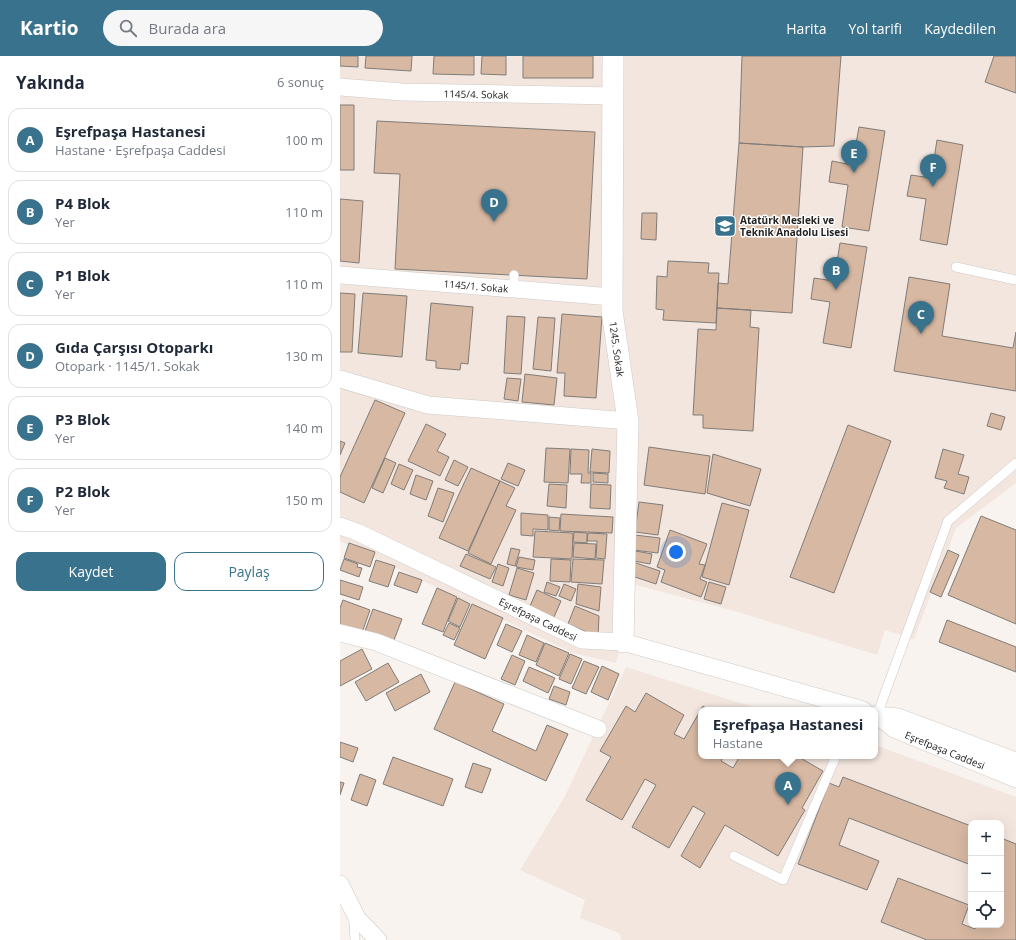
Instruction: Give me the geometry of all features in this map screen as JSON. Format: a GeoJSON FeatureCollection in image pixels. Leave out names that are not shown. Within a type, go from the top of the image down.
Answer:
{"type":"FeatureCollection","features":[{"type":"Feature","properties":{"kind":"street","name":"1245. Sokak"},"geometry":{"type":"LineString","coordinates":[[613,56],[612,311],[628,421],[623,642]]}},
{"type":"Feature","properties":{"kind":"street","name":"1145/4. Sokak"},"geometry":{"type":"LineString","coordinates":[[340,88],[402,92],[613,96]]}},
{"type":"Feature","properties":{"kind":"street","name":"1145/1. Sokak"},"geometry":{"type":"LineString","coordinates":[[340,275],[514,282],[612,298]]}},
{"type":"Feature","properties":{"kind":"street"},"geometry":{"type":"LineString","coordinates":[[340,379],[428,405],[628,421]]}},
{"type":"Feature","properties":{"kind":"street","name":"Eşrefpaşa Caddesi"},"geometry":{"type":"LineString","coordinates":[[340,526],[582,640],[623,642],[848,707]]}},
{"type":"Feature","properties":{"kind":"street"},"geometry":{"type":"LineString","coordinates":[[340,633],[376,642],[598,729]]}},
{"type":"Feature","properties":{"kind":"street","name":"Eşrefpaşa Caddesi"},"geometry":{"type":"LineString","coordinates":[[878,714],[898,717],[1016,761]]}},
{"type":"Feature","properties":{"kind":"street","name":"Eşrefpaşa Caddesi"},"geometry":{"type":"LineString","coordinates":[[878,720],[894,729],[1016,779]]}},
{"type":"Feature","properties":{"kind":"street"},"geometry":{"type":"LineString","coordinates":[[340,884],[357,918],[378,940]]}},
{"type":"Feature","properties":{"kind":"lane"},"geometry":{"type":"LineString","coordinates":[[956,267],[1016,280]]}},
{"type":"Feature","properties":{"kind":"lane"},"geometry":{"type":"LineString","coordinates":[[867,707],[948,521],[1016,463]]}},
{"type":"Feature","properties":{"kind":"lane"},"geometry":{"type":"LineString","coordinates":[[734,856],[784,880],[835,759]]}},
{"type":"Feature","properties":{"kind":"lane"},"geometry":{"type":"LineString","coordinates":[[355,940],[354,923],[357,918]]}},
{"type":"Feature","properties":{"kind":"shaded area"},"geometry":{"type":"Polygon","coordinates":[[[340,56],[1016,56],[1016,483],[956,528],[914,639],[885,630],[877,655],[738,612],[636,585],[616,663],[573,653],[340,541],[340,56]]]}},
{"type":"Feature","properties":{"kind":"shaded area"},"geometry":{"type":"Polygon","coordinates":[[[626,667],[753,707],[698,707],[698,759],[878,759],[878,746],[1016,797],[1016,940],[622,940],[619,933],[580,918],[585,900],[520,870],[564,798],[626,667]]]}},
{"type":"Feature","properties":{"kind":"building"},"geometry":{"type":"Polygon","coordinates":[[[340,56],[358,56],[358,67],[340,66],[340,56]]]}},
{"type":"Feature","properties":{"kind":"building"},"geometry":{"type":"Polygon","coordinates":[[[366,56],[412,56],[411,71],[365,68],[366,56]]]}},
{"type":"Feature","properties":{"kind":"building"},"geometry":{"type":"Polygon","coordinates":[[[434,56],[474,56],[474,75],[433,74],[434,56]]]}},
{"type":"Feature","properties":{"kind":"building"},"geometry":{"type":"Polygon","coordinates":[[[482,56],[506,56],[506,75],[481,74],[482,56]]]}},
{"type":"Feature","properties":{"kind":"building"},"geometry":{"type":"Polygon","coordinates":[[[523,56],[593,56],[593,78],[523,78],[523,56]]]}},
{"type":"Feature","properties":{"kind":"building"},"geometry":{"type":"Polygon","coordinates":[[[742,56],[841,56],[834,146],[803,147],[739,143],[742,56]]]}},
{"type":"Feature","properties":{"kind":"building"},"geometry":{"type":"Polygon","coordinates":[[[994,56],[1016,56],[1016,93],[985,82],[994,56]]]}},
{"type":"Feature","properties":{"kind":"building"},"geometry":{"type":"Polygon","coordinates":[[[340,105],[354,105],[354,170],[340,170],[340,105]]]}},
{"type":"Feature","properties":{"kind":"building"},"geometry":{"type":"Polygon","coordinates":[[[377,121],[595,132],[587,279],[395,269],[400,174],[374,173],[377,121]]]}},
{"type":"Feature","properties":{"kind":"building"},"geometry":{"type":"Polygon","coordinates":[[[859,127],[885,131],[869,231],[842,227],[848,185],[829,182],[832,161],[852,165],[859,127]]]}},
{"type":"Feature","properties":{"kind":"building"},"geometry":{"type":"Polygon","coordinates":[[[937,140],[963,145],[947,245],[920,240],[926,199],[907,196],[911,175],[931,178],[937,140]]]}},
{"type":"Feature","properties":{"kind":"building"},"geometry":{"type":"Polygon","coordinates":[[[739,143],[803,147],[792,313],[717,308],[718,283],[728,284],[739,143]]]}},
{"type":"Feature","properties":{"kind":"building"},"geometry":{"type":"Polygon","coordinates":[[[340,199],[363,201],[359,263],[340,261],[340,199]]]}},
{"type":"Feature","properties":{"kind":"building"},"geometry":{"type":"Polygon","coordinates":[[[642,213],[657,213],[656,240],[641,239],[642,213]]]}},
{"type":"Feature","properties":{"kind":"building"},"geometry":{"type":"Polygon","coordinates":[[[840,243],[867,247],[851,348],[823,343],[830,302],[811,299],[814,278],[834,281],[840,243]]]}},
{"type":"Feature","properties":{"kind":"building"},"geometry":{"type":"Polygon","coordinates":[[[668,261],[709,263],[708,273],[719,273],[716,323],[663,320],[664,310],[656,309],[657,276],[667,277],[668,261]]]}},
{"type":"Feature","properties":{"kind":"building"},"geometry":{"type":"Polygon","coordinates":[[[909,277],[950,284],[942,336],[1013,348],[1016,332],[1016,391],[894,371],[909,277]]]}},
{"type":"Feature","properties":{"kind":"building"},"geometry":{"type":"Polygon","coordinates":[[[340,293],[355,294],[352,352],[340,352],[340,293]]]}},
{"type":"Feature","properties":{"kind":"building"},"geometry":{"type":"Polygon","coordinates":[[[363,293],[407,296],[402,357],[358,353],[363,293]]]}},
{"type":"Feature","properties":{"kind":"building"},"geometry":{"type":"Polygon","coordinates":[[[431,303],[473,307],[468,364],[461,363],[460,370],[436,368],[436,361],[426,360],[431,303]]]}},
{"type":"Feature","properties":{"kind":"building"},"geometry":{"type":"Polygon","coordinates":[[[717,308],[751,310],[750,327],[759,328],[753,431],[703,428],[703,415],[693,415],[698,329],[716,330],[717,308]]]}},
{"type":"Feature","properties":{"kind":"building"},"geometry":{"type":"Polygon","coordinates":[[[562,314],[602,317],[596,398],[564,396],[565,373],[557,373],[562,314]]]}},
{"type":"Feature","properties":{"kind":"building"},"geometry":{"type":"Polygon","coordinates":[[[507,316],[525,317],[521,374],[504,373],[507,316]]]}},
{"type":"Feature","properties":{"kind":"building"},"geometry":{"type":"Polygon","coordinates":[[[538,317],[555,318],[551,371],[533,369],[538,317]]]}},
{"type":"Feature","properties":{"kind":"building"},"geometry":{"type":"Polygon","coordinates":[[[525,374],[557,378],[554,405],[522,402],[525,374]]]}},
{"type":"Feature","properties":{"kind":"building"},"geometry":{"type":"Polygon","coordinates":[[[507,378],[521,379],[518,401],[504,399],[507,378]]]}},
{"type":"Feature","properties":{"kind":"building"},"geometry":{"type":"Polygon","coordinates":[[[375,400],[405,413],[364,503],[340,492],[340,477],[375,400]]]}},
{"type":"Feature","properties":{"kind":"building"},"geometry":{"type":"Polygon","coordinates":[[[991,413],[1005,417],[1001,430],[987,426],[991,413]]]}},
{"type":"Feature","properties":{"kind":"building"},"geometry":{"type":"Polygon","coordinates":[[[426,424],[446,434],[437,451],[449,457],[440,476],[408,461],[426,424]]]}},
{"type":"Feature","properties":{"kind":"building"},"geometry":{"type":"Polygon","coordinates":[[[848,425],[891,441],[834,593],[790,577],[848,425]]]}},
{"type":"Feature","properties":{"kind":"building"},"geometry":{"type":"Polygon","coordinates":[[[340,441],[345,443],[340,455],[340,441]]]}},
{"type":"Feature","properties":{"kind":"building"},"geometry":{"type":"Polygon","coordinates":[[[649,447],[710,456],[705,494],[644,485],[649,447]]]}},
{"type":"Feature","properties":{"kind":"building"},"geometry":{"type":"Polygon","coordinates":[[[546,448],[570,449],[568,483],[544,482],[546,448]]]}},
{"type":"Feature","properties":{"kind":"building"},"geometry":{"type":"Polygon","coordinates":[[[571,449],[589,450],[588,473],[591,473],[591,483],[581,483],[582,474],[570,474],[571,449]]]}},
{"type":"Feature","properties":{"kind":"building"},"geometry":{"type":"Polygon","coordinates":[[[592,449],[610,451],[609,473],[590,472],[592,449]]]}},
{"type":"Feature","properties":{"kind":"building"},"geometry":{"type":"Polygon","coordinates":[[[943,449],[964,455],[958,474],[969,477],[964,494],[944,488],[947,481],[935,478],[943,449]]]}},
{"type":"Feature","properties":{"kind":"building"},"geometry":{"type":"Polygon","coordinates":[[[713,454],[761,469],[750,506],[707,493],[713,454]]]}},
{"type":"Feature","properties":{"kind":"building"},"geometry":{"type":"Polygon","coordinates":[[[385,458],[396,463],[383,493],[372,488],[385,458]]]}},
{"type":"Feature","properties":{"kind":"building"},"geometry":{"type":"Polygon","coordinates":[[[454,460],[468,467],[458,486],[445,480],[454,460]]]}},
{"type":"Feature","properties":{"kind":"building"},"geometry":{"type":"Polygon","coordinates":[[[508,463],[525,470],[518,486],[501,479],[508,463]]]}},
{"type":"Feature","properties":{"kind":"building"},"geometry":{"type":"Polygon","coordinates":[[[399,464],[413,470],[404,490],[391,484],[399,464]]]}},
{"type":"Feature","properties":{"kind":"building"},"geometry":{"type":"Polygon","coordinates":[[[471,468],[500,481],[468,551],[439,538],[471,468]]]}},
{"type":"Feature","properties":{"kind":"building"},"geometry":{"type":"Polygon","coordinates":[[[593,473],[608,474],[608,483],[593,482],[593,473]]]}},
{"type":"Feature","properties":{"kind":"building"},"geometry":{"type":"Polygon","coordinates":[[[416,475],[433,481],[426,500],[410,494],[416,475]]]}},
{"type":"Feature","properties":{"kind":"building"},"geometry":{"type":"Polygon","coordinates":[[[500,481],[515,488],[506,506],[516,510],[491,564],[468,553],[500,481]]]}},
{"type":"Feature","properties":{"kind":"building"},"geometry":{"type":"Polygon","coordinates":[[[549,484],[567,485],[566,508],[547,506],[549,484]]]}},
{"type":"Feature","properties":{"kind":"building"},"geometry":{"type":"Polygon","coordinates":[[[591,484],[611,485],[610,509],[590,508],[591,484]]]}},
{"type":"Feature","properties":{"kind":"building"},"geometry":{"type":"Polygon","coordinates":[[[438,488],[454,493],[443,522],[428,516],[438,488]]]}},
{"type":"Feature","properties":{"kind":"building"},"geometry":{"type":"Polygon","coordinates":[[[639,502],[663,505],[658,535],[635,532],[639,502]]]}},
{"type":"Feature","properties":{"kind":"building"},"geometry":{"type":"Polygon","coordinates":[[[722,503],[749,510],[729,585],[702,577],[722,503]]]}},
{"type":"Feature","properties":{"kind":"building"},"geometry":{"type":"Polygon","coordinates":[[[521,513],[548,515],[548,530],[533,529],[533,536],[521,535],[521,513]]]}},
{"type":"Feature","properties":{"kind":"building"},"geometry":{"type":"Polygon","coordinates":[[[561,514],[613,517],[612,533],[560,531],[561,514]]]}},
{"type":"Feature","properties":{"kind":"building"},"geometry":{"type":"Polygon","coordinates":[[[981,516],[1016,530],[1016,624],[948,595],[981,516]]]}},
{"type":"Feature","properties":{"kind":"building"},"geometry":{"type":"Polygon","coordinates":[[[549,517],[560,518],[559,531],[549,530],[549,517]]]}},
{"type":"Feature","properties":{"kind":"building"},"geometry":{"type":"Polygon","coordinates":[[[670,530],[707,544],[699,564],[705,565],[700,579],[707,582],[701,597],[661,582],[665,570],[657,567],[670,530]]]}},
{"type":"Feature","properties":{"kind":"building"},"geometry":{"type":"Polygon","coordinates":[[[535,531],[573,533],[572,559],[533,557],[535,531]]]}},
{"type":"Feature","properties":{"kind":"building"},"geometry":{"type":"Polygon","coordinates":[[[574,532],[587,533],[587,543],[573,542],[574,532]]]}},
{"type":"Feature","properties":{"kind":"building"},"geometry":{"type":"Polygon","coordinates":[[[588,533],[607,534],[605,559],[596,558],[597,541],[587,541],[588,533]]]}},
{"type":"Feature","properties":{"kind":"building"},"geometry":{"type":"Polygon","coordinates":[[[635,535],[660,538],[658,553],[633,550],[635,535]]]}},
{"type":"Feature","properties":{"kind":"building"},"geometry":{"type":"Polygon","coordinates":[[[349,543],[375,552],[370,567],[344,558],[349,543]]]}},
{"type":"Feature","properties":{"kind":"building"},"geometry":{"type":"Polygon","coordinates":[[[574,543],[596,544],[595,559],[573,557],[574,543]]]}},
{"type":"Feature","properties":{"kind":"building"},"geometry":{"type":"Polygon","coordinates":[[[511,548],[520,550],[515,566],[507,564],[511,548]]]}},
{"type":"Feature","properties":{"kind":"building"},"geometry":{"type":"Polygon","coordinates":[[[948,550],[959,555],[941,597],[930,592],[948,550]]]}},
{"type":"Feature","properties":{"kind":"building"},"geometry":{"type":"Polygon","coordinates":[[[636,551],[652,554],[650,564],[634,561],[636,551]]]}},
{"type":"Feature","properties":{"kind":"building"},"geometry":{"type":"Polygon","coordinates":[[[466,554],[496,567],[490,579],[460,566],[466,554]]]}},
{"type":"Feature","properties":{"kind":"building"},"geometry":{"type":"Polygon","coordinates":[[[519,557],[535,560],[533,570],[516,567],[519,557]]]}},
{"type":"Feature","properties":{"kind":"building"},"geometry":{"type":"Polygon","coordinates":[[[344,559],[358,564],[357,567],[362,568],[359,577],[340,570],[344,559]]]}},
{"type":"Feature","properties":{"kind":"building"},"geometry":{"type":"Polygon","coordinates":[[[551,559],[571,560],[570,582],[550,581],[551,559]]]}},
{"type":"Feature","properties":{"kind":"building"},"geometry":{"type":"Polygon","coordinates":[[[573,559],[604,560],[602,584],[571,582],[573,559]]]}},
{"type":"Feature","properties":{"kind":"building"},"geometry":{"type":"Polygon","coordinates":[[[376,560],[395,566],[388,587],[369,581],[376,560]]]}},
{"type":"Feature","properties":{"kind":"building"},"geometry":{"type":"Polygon","coordinates":[[[633,562],[660,571],[656,584],[629,575],[633,562]]]}},
{"type":"Feature","properties":{"kind":"building"},"geometry":{"type":"Polygon","coordinates":[[[498,564],[509,568],[503,586],[492,582],[498,564]]]}},
{"type":"Feature","properties":{"kind":"building"},"geometry":{"type":"Polygon","coordinates":[[[517,568],[534,573],[526,600],[509,595],[517,568]]]}},
{"type":"Feature","properties":{"kind":"building"},"geometry":{"type":"Polygon","coordinates":[[[399,572],[422,580],[417,593],[394,585],[399,572]]]}},
{"type":"Feature","properties":{"kind":"building"},"geometry":{"type":"Polygon","coordinates":[[[340,580],[363,587],[359,600],[340,594],[340,580]]]}},
{"type":"Feature","properties":{"kind":"building"},"geometry":{"type":"Polygon","coordinates":[[[547,582],[560,587],[556,596],[544,592],[547,582]]]}},
{"type":"Feature","properties":{"kind":"building"},"geometry":{"type":"Polygon","coordinates":[[[709,582],[726,587],[721,604],[704,599],[709,582]]]}},
{"type":"Feature","properties":{"kind":"building"},"geometry":{"type":"Polygon","coordinates":[[[564,584],[576,589],[571,601],[559,596],[564,584]]]}},
{"type":"Feature","properties":{"kind":"building"},"geometry":{"type":"Polygon","coordinates":[[[578,584],[601,587],[599,611],[576,604],[578,584]]]}},
{"type":"Feature","properties":{"kind":"building"},"geometry":{"type":"Polygon","coordinates":[[[437,588],[457,597],[443,632],[422,624],[437,588]]]}},
{"type":"Feature","properties":{"kind":"building"},"geometry":{"type":"Polygon","coordinates":[[[537,590],[561,601],[554,617],[530,606],[537,590]]]}},
{"type":"Feature","properties":{"kind":"building"},"geometry":{"type":"Polygon","coordinates":[[[458,598],[470,604],[460,627],[448,621],[458,598]]]}},
{"type":"Feature","properties":{"kind":"building"},"geometry":{"type":"Polygon","coordinates":[[[343,600],[370,610],[362,633],[340,626],[340,608],[343,600]]]}},
{"type":"Feature","properties":{"kind":"building"},"geometry":{"type":"Polygon","coordinates":[[[472,604],[503,618],[485,659],[454,645],[472,604]]]}},
{"type":"Feature","properties":{"kind":"building"},"geometry":{"type":"Polygon","coordinates":[[[575,606],[599,616],[598,637],[568,624],[575,606]]]}},
{"type":"Feature","properties":{"kind":"building"},"geometry":{"type":"Polygon","coordinates":[[[373,609],[402,619],[394,640],[365,631],[373,609]]]}},
{"type":"Feature","properties":{"kind":"building"},"geometry":{"type":"Polygon","coordinates":[[[947,620],[1016,647],[1016,672],[939,642],[947,620]]]}},
{"type":"Feature","properties":{"kind":"building"},"geometry":{"type":"Polygon","coordinates":[[[449,623],[460,628],[454,640],[443,635],[449,623]]]}},
{"type":"Feature","properties":{"kind":"building"},"geometry":{"type":"Polygon","coordinates":[[[506,624],[522,631],[512,652],[497,645],[506,624]]]}},
{"type":"Feature","properties":{"kind":"building"},"geometry":{"type":"Polygon","coordinates":[[[527,635],[544,643],[536,662],[519,655],[527,635]]]}},
{"type":"Feature","properties":{"kind":"building"},"geometry":{"type":"Polygon","coordinates":[[[545,643],[569,653],[559,676],[536,665],[545,643]]]}},
{"type":"Feature","properties":{"kind":"building"},"geometry":{"type":"Polygon","coordinates":[[[362,649],[372,669],[340,686],[340,661],[362,649]]]}},
{"type":"Feature","properties":{"kind":"building"},"geometry":{"type":"Polygon","coordinates":[[[570,654],[582,659],[571,684],[559,679],[570,654]]]}},
{"type":"Feature","properties":{"kind":"building"},"geometry":{"type":"Polygon","coordinates":[[[512,655],[525,661],[515,685],[501,679],[512,655]]]}},
{"type":"Feature","properties":{"kind":"building"},"geometry":{"type":"Polygon","coordinates":[[[584,661],[599,667],[586,694],[572,688],[584,661]]]}},
{"type":"Feature","properties":{"kind":"building"},"geometry":{"type":"Polygon","coordinates":[[[388,663],[399,682],[366,701],[355,682],[388,663]]]}},
{"type":"Feature","properties":{"kind":"building"},"geometry":{"type":"Polygon","coordinates":[[[602,666],[619,674],[608,700],[591,692],[602,666]]]}},
{"type":"Feature","properties":{"kind":"building"},"geometry":{"type":"Polygon","coordinates":[[[529,667],[555,678],[548,693],[523,681],[529,667]]]}},
{"type":"Feature","properties":{"kind":"building"},"geometry":{"type":"Polygon","coordinates":[[[421,674],[430,692],[395,711],[386,693],[421,674]]]}},
{"type":"Feature","properties":{"kind":"building"},"geometry":{"type":"Polygon","coordinates":[[[455,682],[504,704],[492,731],[536,751],[547,725],[568,734],[546,781],[434,729],[455,682]]]}},
{"type":"Feature","properties":{"kind":"building"},"geometry":{"type":"Polygon","coordinates":[[[554,686],[570,692],[566,705],[549,699],[554,686]]]}},
{"type":"Feature","properties":{"kind":"building"},"geometry":{"type":"Polygon","coordinates":[[[646,693],[684,715],[674,734],[684,739],[698,715],[698,759],[722,759],[721,761],[733,768],[738,759],[802,759],[823,771],[802,808],[805,810],[778,856],[725,825],[700,868],[681,856],[705,813],[693,806],[669,848],[632,827],[656,785],[645,779],[622,820],[586,800],[611,757],[600,751],[626,706],[635,712],[646,693]]]}},
{"type":"Feature","properties":{"kind":"building"},"geometry":{"type":"Polygon","coordinates":[[[340,742],[358,748],[353,762],[340,757],[340,742]]]}},
{"type":"Feature","properties":{"kind":"building"},"geometry":{"type":"Polygon","coordinates":[[[393,757],[453,779],[443,806],[383,784],[393,757]]]}},
{"type":"Feature","properties":{"kind":"building"},"geometry":{"type":"Polygon","coordinates":[[[473,763],[491,769],[482,793],[465,787],[473,763]]]}},
{"type":"Feature","properties":{"kind":"building"},"geometry":{"type":"Polygon","coordinates":[[[360,774],[376,780],[367,806],[351,800],[360,774]]]}},
{"type":"Feature","properties":{"kind":"building"},"geometry":{"type":"Polygon","coordinates":[[[843,777],[968,825],[968,864],[849,818],[839,845],[879,861],[867,890],[798,864],[829,783],[839,787],[843,777]]]}},
{"type":"Feature","properties":{"kind":"building"},"geometry":{"type":"Polygon","coordinates":[[[340,782],[344,783],[340,795],[340,782]]]}},
{"type":"Feature","properties":{"kind":"building"},"geometry":{"type":"Polygon","coordinates":[[[1004,839],[1016,844],[1016,940],[927,940],[881,922],[898,878],[968,905],[962,924],[968,926],[968,928],[1004,928],[1004,839]]]}},
{"type":"Feature","properties":{"kind":"place","name":"P3 Blok"},"geometry":{"type":"Point","coordinates":[854,173]}},
{"type":"Feature","properties":{"kind":"place","name":"P2 Blok"},"geometry":{"type":"Point","coordinates":[933,187]}},
{"type":"Feature","properties":{"kind":"place","name":"Gıda Çarşısı Otoparkı"},"geometry":{"type":"Point","coordinates":[494,222]}},
{"type":"Feature","properties":{"kind":"place","name":"Atatürk Mesleki ve Teknik Anadolu Lisesi"},"geometry":{"type":"Point","coordinates":[725,226]}},
{"type":"Feature","properties":{"kind":"place","name":"P4 Blok"},"geometry":{"type":"Point","coordinates":[836,290]}},
{"type":"Feature","properties":{"kind":"place","name":"P1 Blok"},"geometry":{"type":"Point","coordinates":[921,334]}},
{"type":"Feature","properties":{"kind":"place","name":"Eşrefpaşa Hastanesi"},"geometry":{"type":"Point","coordinates":[788,805]}}]}
